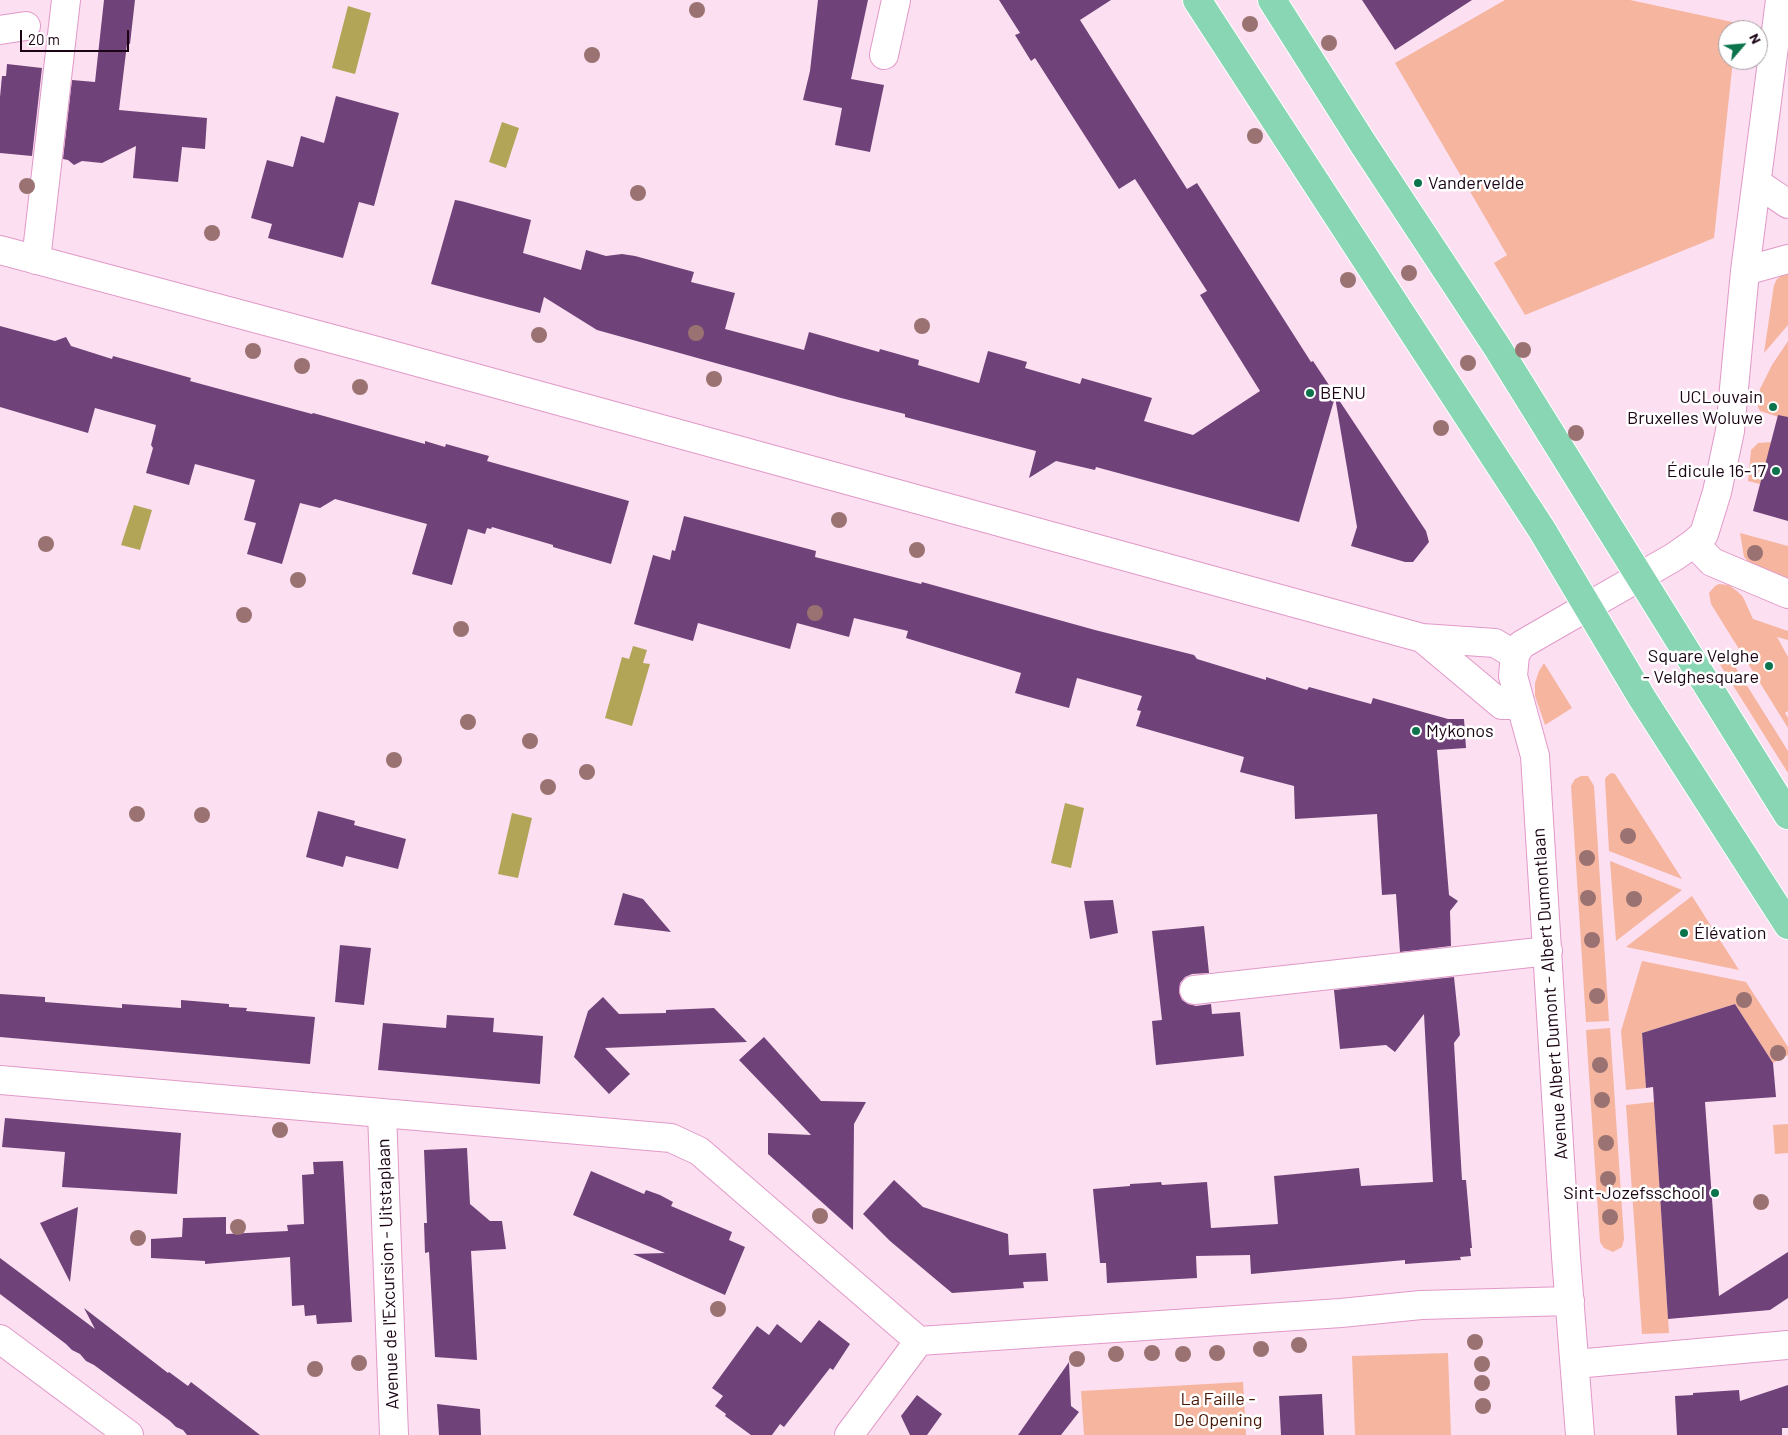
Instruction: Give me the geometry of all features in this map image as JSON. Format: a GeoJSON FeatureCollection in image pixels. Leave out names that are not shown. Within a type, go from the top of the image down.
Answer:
{"type":"FeatureCollection","features":[{"type":"Feature","properties":{"kind":"main road"},"geometry":{"type":"LineString","coordinates":[[1197,0],[1542,530],[1642,698],[1788,925]]}},
{"type":"Feature","properties":{"kind":"main road"},"geometry":{"type":"LineString","coordinates":[[1272,0],[1362,142],[1497,347],[1788,815]]}},
{"type":"Feature","properties":{"kind":"street"},"geometry":{"type":"LineString","coordinates":[[36,260],[66,0]]}},
{"type":"Feature","properties":{"kind":"street"},"geometry":{"type":"LineString","coordinates":[[884,55],[896,0]]}},
{"type":"Feature","properties":{"kind":"street"},"geometry":{"type":"LineString","coordinates":[[0,250],[359,346],[1422,638],[1495,643],[1515,656],[1521,645],[1640,576],[1694,543],[1704,534],[1717,492],[1730,431],[1745,272],[1780,0]]}},
{"type":"Feature","properties":{"kind":"street"},"geometry":{"type":"LineString","coordinates":[[1757,183],[1788,204]]}},
{"type":"Feature","properties":{"kind":"street"},"geometry":{"type":"LineString","coordinates":[[1745,272],[1788,259]]}},
{"type":"Feature","properties":{"kind":"street"},"geometry":{"type":"LineString","coordinates":[[1694,543],[1712,562],[1788,594]]}},
{"type":"Feature","properties":{"kind":"street"},"geometry":{"type":"LineString","coordinates":[[1422,638],[1502,704],[1520,705]]}},
{"type":"Feature","properties":{"kind":"street","name":"Avenue Albert Dumont - Albert Dumontlaan"},"geometry":{"type":"LineString","coordinates":[[1515,656],[1513,676],[1535,756],[1580,1435]]}},
{"type":"Feature","properties":{"kind":"street"},"geometry":{"type":"LineString","coordinates":[[1194,990],[1548,951]]}},
{"type":"Feature","properties":{"kind":"street"},"geometry":{"type":"LineString","coordinates":[[0,1080],[671,1138],[699,1151],[918,1341],[1341,1313],[1421,1305],[1570,1300]]}},
{"type":"Feature","properties":{"kind":"street","name":"Avenue de l'Excursion - Uitstaplaan"},"geometry":{"type":"LineString","coordinates":[[382,1113],[394,1435]]}},
{"type":"Feature","properties":{"kind":"street"},"geometry":{"type":"LineString","coordinates":[[0,1339],[129,1435]]}},
{"type":"Feature","properties":{"kind":"street"},"geometry":{"type":"LineString","coordinates":[[849,1435],[918,1341]]}},
{"type":"Feature","properties":{"kind":"street"},"geometry":{"type":"LineString","coordinates":[[1575,1364],[1788,1345]]}},
{"type":"Feature","properties":{"kind":"green space"},"geometry":{"type":"Polygon","coordinates":[[[1505,0],[1630,0],[1723,20],[1718,20],[1718,70],[1732,70],[1714,238],[1525,315],[1494,263],[1507,255],[1395,63],[1505,0]]]}},
{"type":"Feature","properties":{"kind":"green space"},"geometry":{"type":"Polygon","coordinates":[[[1788,271],[1788,325],[1764,353],[1774,285],[1777,279],[1788,271]]]}},
{"type":"Feature","properties":{"kind":"green space"},"geometry":{"type":"Polygon","coordinates":[[[1788,341],[1788,420],[1760,411],[1758,407],[1760,389],[1772,365],[1788,341]]]}},
{"type":"Feature","properties":{"kind":"green space"},"geometry":{"type":"Polygon","coordinates":[[[1772,442],[1760,484],[1748,481],[1751,450],[1758,443],[1772,442]]]}},
{"type":"Feature","properties":{"kind":"green space"},"geometry":{"type":"Polygon","coordinates":[[[1740,533],[1788,546],[1788,585],[1761,574],[1744,557],[1740,533]]]}},
{"type":"Feature","properties":{"kind":"green space","name":"Square Velghe - Velghesquare"},"geometry":{"type":"Polygon","coordinates":[[[1719,584],[1729,585],[1743,597],[1753,619],[1788,631],[1788,640],[1777,637],[1788,657],[1788,711],[1785,713],[1788,718],[1788,728],[1711,604],[1709,593],[1719,584]]]}},
{"type":"Feature","properties":{"kind":"green space"},"geometry":{"type":"Polygon","coordinates":[[[1729,657],[1788,751],[1788,773],[1719,663],[1729,657]]]}},
{"type":"Feature","properties":{"kind":"green space"},"geometry":{"type":"Polygon","coordinates":[[[1544,663],[1572,708],[1545,725],[1535,696],[1535,683],[1544,663]]]}},
{"type":"Feature","properties":{"kind":"green space"},"geometry":{"type":"Polygon","coordinates":[[[1611,773],[1615,774],[1682,879],[1609,851],[1605,780],[1611,773]]]}},
{"type":"Feature","properties":{"kind":"green space"},"geometry":{"type":"Polygon","coordinates":[[[1581,776],[1588,776],[1594,786],[1609,1021],[1586,1022],[1571,786],[1575,779],[1581,776]]]}},
{"type":"Feature","properties":{"kind":"green space"},"geometry":{"type":"Polygon","coordinates":[[[1610,861],[1682,890],[1616,941],[1610,861]]]}},
{"type":"Feature","properties":{"kind":"green space"},"geometry":{"type":"Polygon","coordinates":[[[1692,896],[1739,970],[1626,947],[1692,896]]]}},
{"type":"Feature","properties":{"kind":"green space"},"geometry":{"type":"Polygon","coordinates":[[[1642,961],[1746,982],[1788,1047],[1788,1055],[1773,1063],[1735,1004],[1642,1033],[1646,1088],[1626,1090],[1621,1031],[1642,961]]]}},
{"type":"Feature","properties":{"kind":"green space"},"geometry":{"type":"Polygon","coordinates":[[[1610,1028],[1624,1239],[1622,1247],[1613,1252],[1604,1248],[1600,1242],[1586,1030],[1610,1028]]]}},
{"type":"Feature","properties":{"kind":"green space"},"geometry":{"type":"Polygon","coordinates":[[[1654,1102],[1669,1333],[1642,1334],[1626,1105],[1654,1102]]]}},
{"type":"Feature","properties":{"kind":"green space"},"geometry":{"type":"Polygon","coordinates":[[[1788,1124],[1788,1153],[1775,1154],[1773,1125],[1788,1124]]]}},
{"type":"Feature","properties":{"kind":"green space"},"geometry":{"type":"Polygon","coordinates":[[[1448,1353],[1451,1435],[1355,1435],[1352,1356],[1448,1353]]]}},
{"type":"Feature","properties":{"kind":"green space","name":"La Faille - De Opening"},"geometry":{"type":"Polygon","coordinates":[[[1243,1382],[1246,1435],[1084,1435],[1081,1391],[1243,1382]]]}},
{"type":"Feature","properties":{"kind":"shaded area"},"geometry":{"type":"Polygon","coordinates":[[[348,6],[371,13],[355,74],[332,68],[348,6]]]}},
{"type":"Feature","properties":{"kind":"shaded area"},"geometry":{"type":"Polygon","coordinates":[[[502,122],[519,128],[506,168],[489,162],[502,122]]]}},
{"type":"Feature","properties":{"kind":"shaded area"},"geometry":{"type":"Polygon","coordinates":[[[134,505],[152,510],[140,550],[121,545],[134,505]]]}},
{"type":"Feature","properties":{"kind":"shaded area"},"geometry":{"type":"Polygon","coordinates":[[[633,646],[647,650],[643,663],[650,664],[632,726],[605,718],[622,657],[629,659],[633,646]]]}},
{"type":"Feature","properties":{"kind":"shaded area"},"geometry":{"type":"Polygon","coordinates":[[[1065,803],[1084,808],[1071,868],[1051,863],[1065,803]]]}},
{"type":"Feature","properties":{"kind":"shaded area"},"geometry":{"type":"Polygon","coordinates":[[[512,813],[532,818],[518,878],[498,874],[512,813]]]}},
{"type":"Feature","properties":{"kind":"building"},"geometry":{"type":"Polygon","coordinates":[[[104,0],[135,0],[130,44],[127,44],[119,110],[207,118],[205,149],[182,147],[178,182],[133,178],[136,146],[102,163],[82,161],[74,165],[68,160],[63,159],[72,80],[95,82],[104,0]]]}},
{"type":"Feature","properties":{"kind":"building"},"geometry":{"type":"Polygon","coordinates":[[[818,0],[868,0],[851,79],[884,85],[870,152],[835,145],[842,108],[803,100],[810,71],[818,0]]]}},
{"type":"Feature","properties":{"kind":"building"},"geometry":{"type":"Polygon","coordinates":[[[999,0],[1111,0],[1080,20],[1187,189],[1197,183],[1311,362],[1313,361],[1426,531],[1429,542],[1413,562],[1405,562],[1351,546],[1357,527],[1335,397],[1299,522],[1096,467],[1095,470],[1056,461],[1029,478],[1036,451],[905,417],[905,414],[597,330],[544,297],[540,313],[431,284],[455,200],[461,201],[531,220],[523,253],[581,270],[586,250],[606,256],[622,254],[635,256],[694,272],[691,282],[735,293],[725,329],[804,350],[809,332],[879,352],[880,349],[919,360],[918,365],[979,383],[988,351],[1027,362],[1025,368],[1080,384],[1082,378],[1152,398],[1144,421],[1193,435],[1260,391],[1200,295],[1207,291],[1135,179],[1119,189],[1035,58],[1031,61],[1015,35],[1020,33],[999,0]]]}},
{"type":"Feature","properties":{"kind":"building"},"geometry":{"type":"Polygon","coordinates":[[[1362,0],[1472,0],[1395,50],[1362,0]]]}},
{"type":"Feature","properties":{"kind":"building"},"geometry":{"type":"Polygon","coordinates":[[[7,64],[42,68],[32,156],[0,153],[0,97],[2,76],[6,76],[7,64]]]}},
{"type":"Feature","properties":{"kind":"building"},"geometry":{"type":"Polygon","coordinates":[[[336,96],[399,113],[374,206],[359,202],[343,258],[268,238],[272,224],[251,218],[267,160],[293,167],[301,136],[324,143],[336,96]]]}},
{"type":"Feature","properties":{"kind":"building"},"geometry":{"type":"Polygon","coordinates":[[[0,326],[55,341],[66,337],[71,346],[112,359],[113,356],[191,378],[190,381],[425,444],[425,441],[445,447],[446,444],[489,456],[487,461],[629,501],[611,564],[492,527],[491,529],[487,528],[485,534],[468,529],[452,585],[412,574],[427,524],[335,499],[320,508],[300,503],[282,564],[247,554],[256,523],[244,520],[255,480],[195,464],[189,485],[146,473],[153,448],[151,445],[156,425],[95,408],[88,433],[0,407],[0,326]]]}},
{"type":"Feature","properties":{"kind":"building"},"geometry":{"type":"Polygon","coordinates":[[[1778,415],[1788,417],[1788,521],[1753,511],[1778,415]]]}},
{"type":"Feature","properties":{"kind":"building"},"geometry":{"type":"Polygon","coordinates":[[[684,516],[816,551],[815,557],[921,584],[922,582],[1095,630],[1194,655],[1197,659],[1266,680],[1266,677],[1307,690],[1309,687],[1371,704],[1373,698],[1448,719],[1464,719],[1466,748],[1437,750],[1449,895],[1458,901],[1450,911],[1451,946],[1400,952],[1396,894],[1382,895],[1377,814],[1295,819],[1294,786],[1240,772],[1244,757],[1136,726],[1141,711],[1137,710],[1142,696],[1077,678],[1069,708],[1015,693],[1021,673],[906,638],[908,631],[854,618],[849,637],[797,623],[790,649],[698,623],[693,641],[634,624],[653,555],[670,560],[672,550],[675,551],[684,516]]]}},
{"type":"Feature","properties":{"kind":"building"},"geometry":{"type":"Polygon","coordinates":[[[318,811],[355,821],[354,825],[406,839],[398,869],[346,856],[343,867],[306,857],[318,811]]]}},
{"type":"Feature","properties":{"kind":"building"},"geometry":{"type":"Polygon","coordinates":[[[623,893],[643,899],[671,932],[614,925],[623,893]]]}},
{"type":"Feature","properties":{"kind":"building"},"geometry":{"type":"Polygon","coordinates":[[[1113,900],[1118,933],[1090,939],[1084,901],[1113,900]]]}},
{"type":"Feature","properties":{"kind":"building"},"geometry":{"type":"Polygon","coordinates":[[[1204,926],[1209,973],[1192,974],[1185,977],[1180,983],[1179,992],[1182,1000],[1188,1004],[1196,1006],[1211,1004],[1212,1014],[1240,1012],[1244,1056],[1156,1065],[1152,1021],[1162,1020],[1152,931],[1204,926]]]}},
{"type":"Feature","properties":{"kind":"building"},"geometry":{"type":"Polygon","coordinates":[[[340,945],[371,948],[364,1005],[335,1002],[340,945]]]}},
{"type":"Feature","properties":{"kind":"building"},"geometry":{"type":"Polygon","coordinates":[[[1454,977],[1460,1035],[1454,1043],[1462,1180],[1466,1180],[1472,1248],[1470,1248],[1471,1256],[1460,1257],[1461,1260],[1405,1264],[1405,1260],[1251,1274],[1250,1255],[1196,1256],[1197,1278],[1107,1283],[1106,1263],[1100,1263],[1093,1189],[1161,1182],[1162,1185],[1207,1182],[1211,1228],[1278,1224],[1274,1176],[1359,1168],[1361,1186],[1433,1182],[1424,1014],[1395,1052],[1386,1045],[1340,1049],[1334,990],[1454,977]]]}},
{"type":"Feature","properties":{"kind":"building"},"geometry":{"type":"Polygon","coordinates":[[[0,994],[45,997],[45,1002],[122,1008],[122,1004],[181,1008],[181,1000],[229,1004],[229,1007],[247,1008],[246,1011],[315,1017],[310,1064],[0,1037],[0,994]]]}},
{"type":"Feature","properties":{"kind":"building"},"geometry":{"type":"Polygon","coordinates":[[[603,997],[619,1014],[666,1013],[666,1010],[714,1008],[747,1042],[605,1048],[630,1074],[609,1094],[574,1057],[588,1011],[603,997]]]}},
{"type":"Feature","properties":{"kind":"building"},"geometry":{"type":"Polygon","coordinates":[[[1735,1004],[1773,1063],[1776,1097],[1705,1102],[1719,1296],[1788,1252],[1788,1298],[1770,1310],[1668,1319],[1653,1087],[1646,1088],[1642,1033],[1735,1004]]]}},
{"type":"Feature","properties":{"kind":"building"},"geometry":{"type":"Polygon","coordinates":[[[447,1015],[494,1018],[493,1032],[543,1036],[540,1084],[378,1070],[383,1023],[446,1028],[447,1015]]]}},
{"type":"Feature","properties":{"kind":"building"},"geometry":{"type":"Polygon","coordinates":[[[764,1037],[821,1101],[866,1102],[854,1124],[853,1230],[768,1154],[768,1133],[811,1135],[739,1060],[764,1037]]]}},
{"type":"Feature","properties":{"kind":"building"},"geometry":{"type":"Polygon","coordinates":[[[5,1118],[181,1133],[177,1194],[62,1187],[65,1152],[2,1147],[5,1118]]]}},
{"type":"Feature","properties":{"kind":"building"},"geometry":{"type":"Polygon","coordinates":[[[467,1148],[470,1204],[490,1221],[502,1221],[506,1249],[471,1251],[477,1360],[435,1357],[429,1252],[425,1253],[424,1223],[427,1223],[424,1150],[467,1148]]]}},
{"type":"Feature","properties":{"kind":"building"},"geometry":{"type":"Polygon","coordinates":[[[343,1161],[352,1322],[317,1324],[316,1315],[305,1316],[304,1305],[292,1306],[290,1257],[205,1264],[205,1261],[151,1258],[151,1239],[182,1237],[183,1218],[226,1217],[226,1234],[288,1231],[287,1225],[304,1224],[302,1175],[314,1174],[313,1162],[343,1161]]]}},
{"type":"Feature","properties":{"kind":"building"},"geometry":{"type":"Polygon","coordinates":[[[591,1171],[644,1194],[646,1190],[660,1195],[673,1202],[671,1206],[732,1232],[729,1240],[745,1247],[725,1295],[633,1254],[665,1253],[573,1215],[591,1171]]]}},
{"type":"Feature","properties":{"kind":"building"},"geometry":{"type":"Polygon","coordinates":[[[894,1180],[923,1207],[1008,1234],[1009,1255],[1046,1253],[1048,1281],[1023,1282],[1024,1288],[952,1293],[890,1241],[863,1214],[894,1180]]]}},
{"type":"Feature","properties":{"kind":"building"},"geometry":{"type":"Polygon","coordinates":[[[78,1207],[70,1282],[40,1223],[78,1207]]]}},
{"type":"Feature","properties":{"kind":"building"},"geometry":{"type":"Polygon","coordinates":[[[0,1258],[95,1329],[84,1308],[168,1373],[188,1386],[191,1382],[260,1435],[187,1435],[183,1430],[176,1427],[94,1365],[86,1361],[80,1354],[72,1350],[0,1294],[0,1258]]]}},
{"type":"Feature","properties":{"kind":"building"},"geometry":{"type":"Polygon","coordinates":[[[819,1320],[850,1344],[833,1370],[830,1368],[784,1427],[780,1424],[772,1435],[751,1435],[725,1416],[726,1414],[715,1406],[723,1396],[712,1388],[757,1326],[769,1335],[777,1324],[801,1343],[819,1320]]]}},
{"type":"Feature","properties":{"kind":"building"},"geometry":{"type":"Polygon","coordinates":[[[1069,1362],[1071,1406],[1079,1412],[1061,1435],[1018,1435],[1069,1362]]]}},
{"type":"Feature","properties":{"kind":"building"},"geometry":{"type":"Polygon","coordinates":[[[1788,1385],[1788,1428],[1782,1428],[1782,1435],[1677,1435],[1675,1396],[1739,1390],[1740,1401],[1788,1385]]]}},
{"type":"Feature","properties":{"kind":"building"},"geometry":{"type":"Polygon","coordinates":[[[1322,1394],[1324,1435],[1281,1435],[1279,1396],[1322,1394]]]}},
{"type":"Feature","properties":{"kind":"building"},"geometry":{"type":"Polygon","coordinates":[[[917,1395],[942,1414],[927,1435],[910,1435],[901,1416],[917,1395]]]}},
{"type":"Feature","properties":{"kind":"building"},"geometry":{"type":"Polygon","coordinates":[[[437,1404],[480,1409],[481,1435],[439,1435],[437,1404]]]}},
{"type":"Feature","properties":{"kind":"place","name":"Vandervelde"},"geometry":{"type":"Point","coordinates":[1418,183]}},
{"type":"Feature","properties":{"kind":"place","name":"BENU"},"geometry":{"type":"Point","coordinates":[1310,393]}},
{"type":"Feature","properties":{"kind":"place","name":"UCLouvain Bruxelles Woluwe"},"geometry":{"type":"Point","coordinates":[1773,407]}},
{"type":"Feature","properties":{"kind":"place","name":"Édicule 16-17"},"geometry":{"type":"Point","coordinates":[1776,471]}},
{"type":"Feature","properties":{"kind":"place","name":"Square Velghe - Velghesquare"},"geometry":{"type":"Point","coordinates":[1769,666]}},
{"type":"Feature","properties":{"kind":"place","name":"Mykonos"},"geometry":{"type":"Point","coordinates":[1416,731]}},
{"type":"Feature","properties":{"kind":"place","name":"Élévation"},"geometry":{"type":"Point","coordinates":[1684,933]}},
{"type":"Feature","properties":{"kind":"place","name":"Sint-Jozefsschool"},"geometry":{"type":"Point","coordinates":[1715,1193]}}]}
